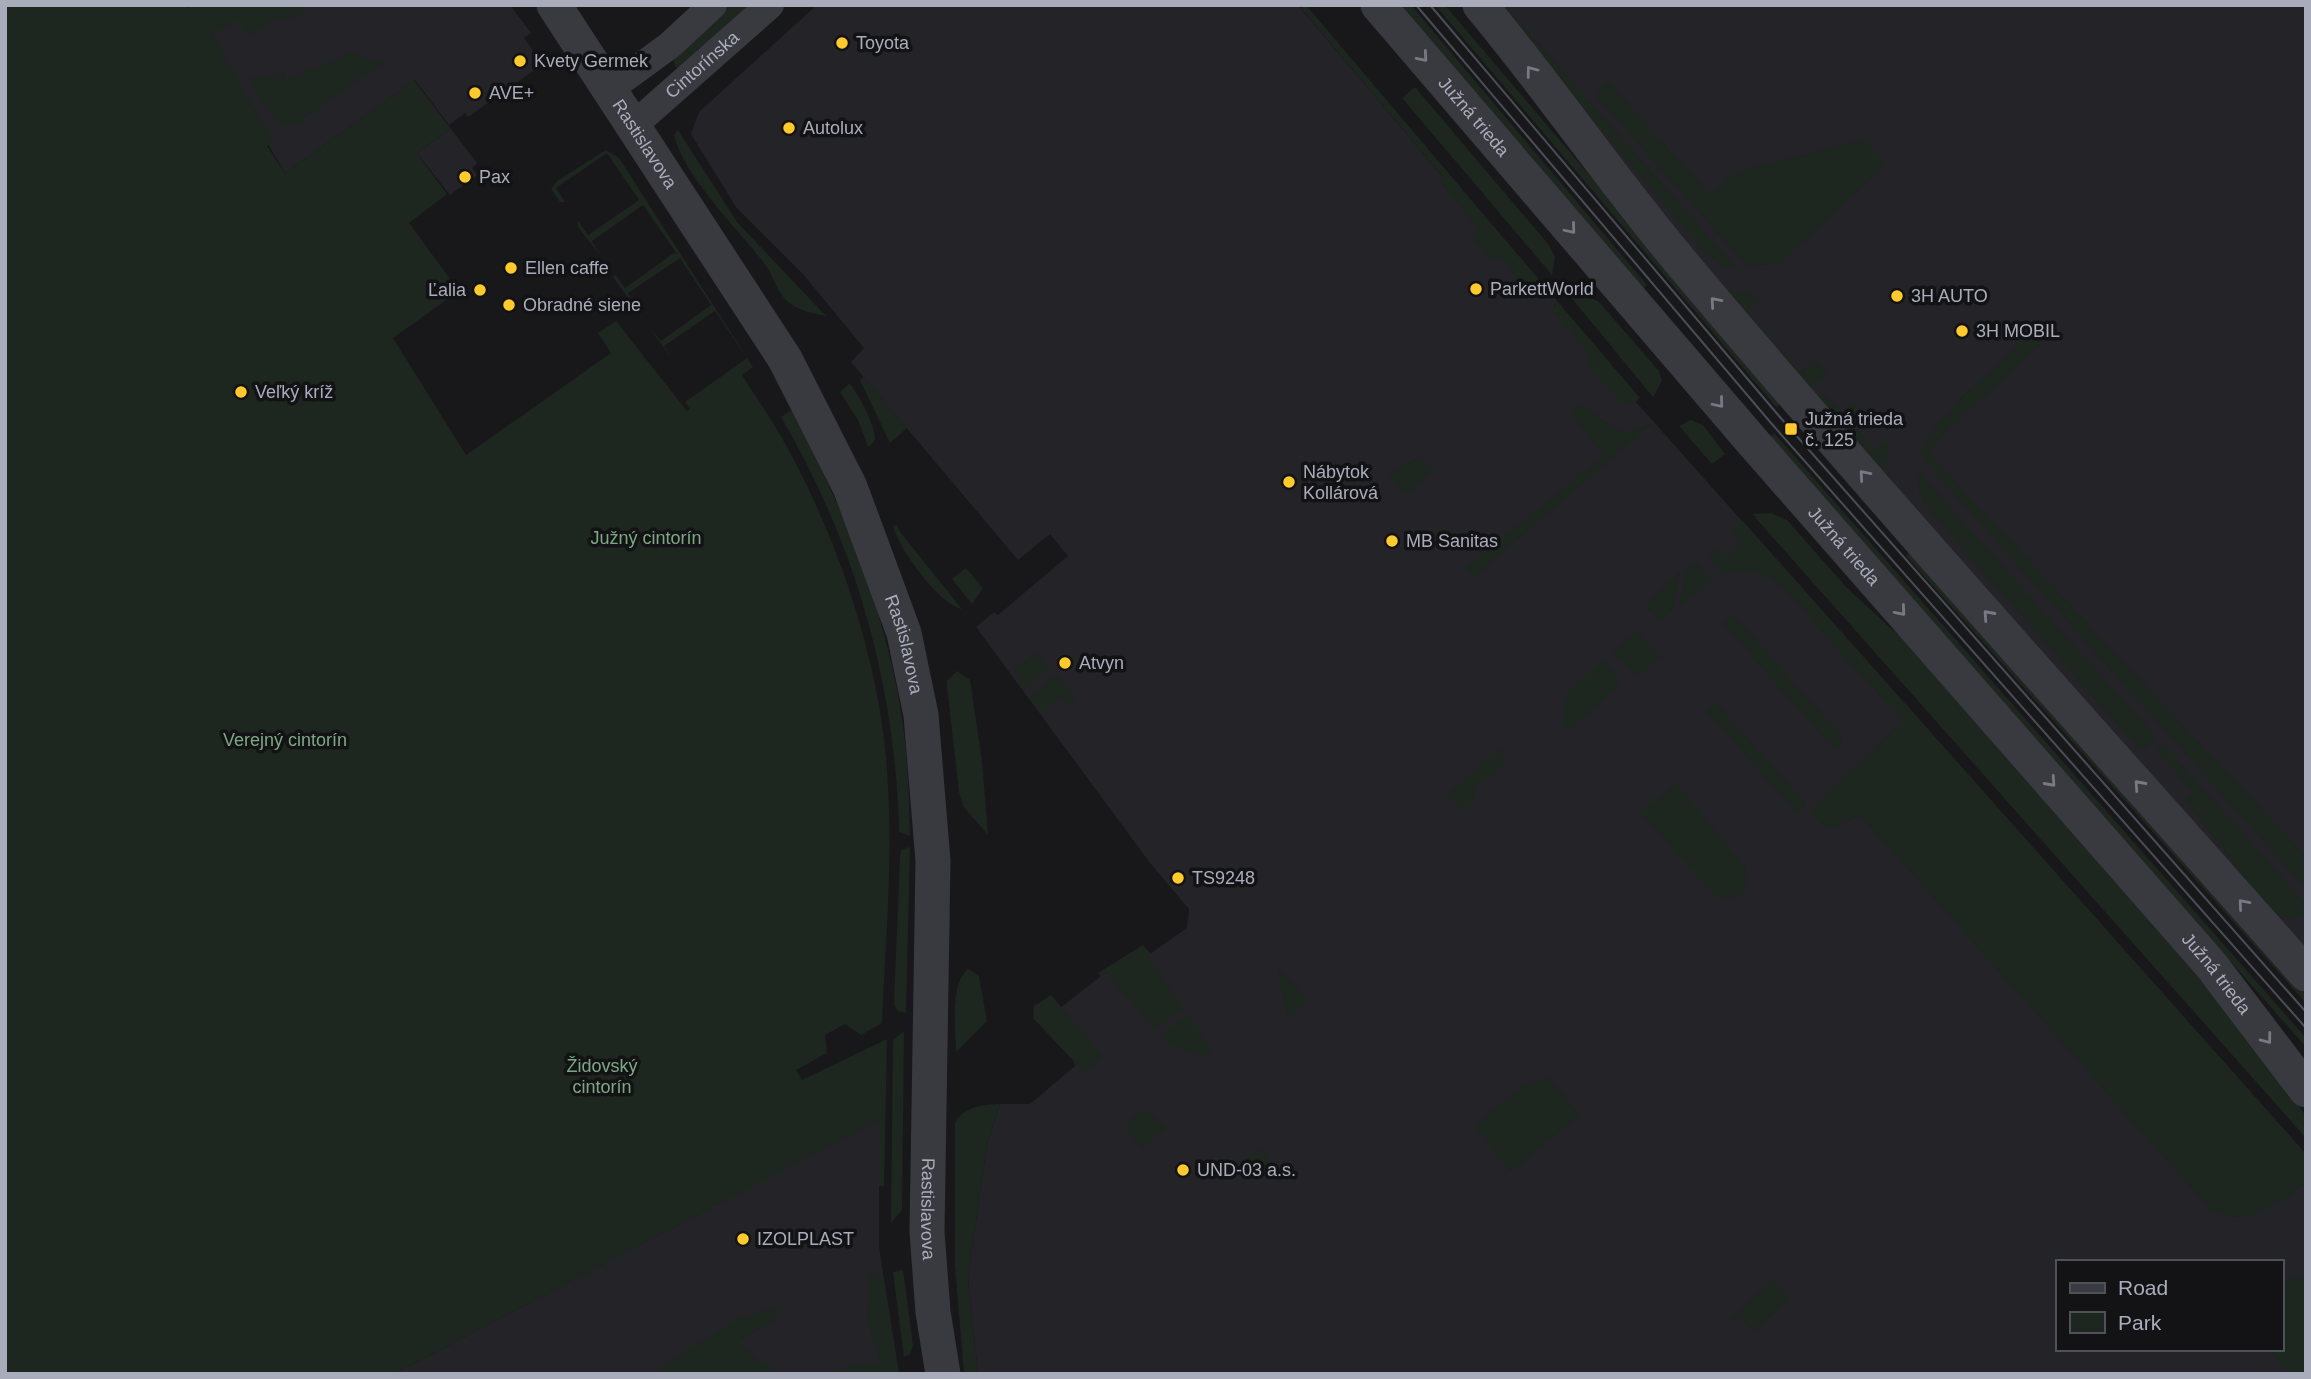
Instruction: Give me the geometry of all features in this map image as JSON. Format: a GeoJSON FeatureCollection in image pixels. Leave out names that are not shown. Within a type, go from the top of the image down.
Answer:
{"type":"FeatureCollection","features":[{"type":"Feature","properties":{"kind":"street","name":"Rastislavova"},"geometry":{"type":"LineString","coordinates":[[554,5],[785,359],[822,426],[850,487],[904,633],[913,668],[929,786],[933,860],[927,1231],[933,1312],[943,1374]]}},
{"type":"Feature","properties":{"kind":"street"},"geometry":{"type":"LineString","coordinates":[[610,89],[670,45],[713,5]]}},
{"type":"Feature","properties":{"kind":"street","name":"Cintorínska"},"geometry":{"type":"LineString","coordinates":[[634,125],[770,5]]}},
{"type":"Feature","properties":{"kind":"street","name":"Južná trieda"},"geometry":{"type":"LineString","coordinates":[[1378,5],[1751,440],[2211,965],[2306,1090]]}},
{"type":"Feature","properties":{"kind":"street"},"geometry":{"type":"LineString","coordinates":[[1480,5],[1638,211],[1696,280],[1918,537],[2306,974]]}},
{"type":"Feature","properties":{"kind":"shaded area"},"geometry":{"type":"Polygon","coordinates":[[[192,5],[510,5],[531,33],[524,38],[543,64],[468,117],[465,113],[449,125],[415,80],[285,173],[188,9],[192,5]]]}},
{"type":"Feature","properties":{"kind":"shaded area"},"geometry":{"type":"Polygon","coordinates":[[[817,5],[1298,5],[1443,177],[1448,174],[1544,285],[1558,302],[1553,306],[1636,402],[2306,1154],[2306,1374],[978,1374],[968,1278],[987,1145],[1000,1104],[1030,1104],[1075,1066],[1059,1009],[1110,969],[1147,956],[1187,928],[1189,909],[1150,863],[976,627],[994,612],[998,615],[1068,556],[1050,534],[1018,560],[851,362],[864,348],[802,273],[736,207],[691,134],[699,112],[817,5]]]}},
{"type":"Feature","properties":{"kind":"shaded area"},"geometry":{"type":"Polygon","coordinates":[[[1480,5],[2306,5],[2306,969],[1480,5]]]}},
{"type":"Feature","properties":{"kind":"shaded area"},"geometry":{"type":"Polygon","coordinates":[[[451,129],[477,163],[472,168],[477,175],[450,195],[417,153],[451,129]]]}},
{"type":"Feature","properties":{"kind":"shaded area"},"geometry":{"type":"Polygon","coordinates":[[[879,1119],[879,1247],[899,1374],[394,1374],[879,1119]]]}},
{"type":"Feature","properties":{"kind":"green space"},"geometry":{"type":"Polygon","coordinates":[[[5,5],[186,5],[188,8],[192,5],[299,5],[305,14],[270,23],[248,36],[238,19],[212,34],[273,141],[267,146],[285,173],[414,80],[451,129],[417,153],[447,194],[409,223],[459,291],[393,338],[466,455],[611,353],[598,333],[616,321],[687,411],[690,409],[685,402],[747,358],[715,311],[664,346],[674,361],[649,328],[661,341],[711,305],[680,258],[628,293],[636,309],[613,277],[615,274],[625,288],[674,253],[677,254],[643,205],[592,241],[600,255],[578,227],[578,221],[588,235],[639,200],[607,153],[556,188],[565,202],[560,202],[551,189],[557,181],[606,150],[619,158],[753,367],[742,375],[777,429],[805,482],[838,558],[864,638],[881,719],[888,791],[888,890],[882,1023],[861,1035],[845,1024],[825,1035],[827,1053],[796,1070],[802,1080],[887,1039],[884,1186],[879,1186],[879,1120],[394,1374],[5,1374],[5,5]]]}},
{"type":"Feature","properties":{"kind":"green space"},"geometry":{"type":"Polygon","coordinates":[[[727,5],[752,5],[679,68],[675,66],[673,57],[727,5]]]}},
{"type":"Feature","properties":{"kind":"green space"},"geometry":{"type":"Polygon","coordinates":[[[1306,5],[1540,281],[1527,291],[1499,256],[1493,260],[1472,237],[1480,230],[1439,181],[1443,177],[1301,8],[1306,5]]]}},
{"type":"Feature","properties":{"kind":"green space"},"geometry":{"type":"Polygon","coordinates":[[[1400,5],[1411,5],[1647,285],[1641,290],[1400,5]]]}},
{"type":"Feature","properties":{"kind":"green space"},"geometry":{"type":"Polygon","coordinates":[[[1435,5],[1445,5],[1783,403],[1776,407],[1435,5]]]}},
{"type":"Feature","properties":{"kind":"green space"},"geometry":{"type":"Polygon","coordinates":[[[1497,5],[1505,5],[1737,269],[1724,266],[1704,252],[1497,5]]]}},
{"type":"Feature","properties":{"kind":"green space"},"geometry":{"type":"Polygon","coordinates":[[[350,53],[382,63],[295,125],[286,125],[272,116],[250,77],[286,73],[286,80],[350,53]]]}},
{"type":"Feature","properties":{"kind":"green space"},"geometry":{"type":"Polygon","coordinates":[[[1608,81],[1710,195],[1737,172],[1862,139],[1886,165],[1778,264],[1747,266],[1594,94],[1608,81]]]}},
{"type":"Feature","properties":{"kind":"green space"},"geometry":{"type":"Polygon","coordinates":[[[1415,87],[1549,245],[1555,257],[1552,275],[1402,98],[1415,87]]]}},
{"type":"Feature","properties":{"kind":"green space"},"geometry":{"type":"Polygon","coordinates":[[[678,130],[737,222],[826,316],[800,309],[790,304],[783,296],[764,263],[688,168],[674,135],[678,130]]]}},
{"type":"Feature","properties":{"kind":"green space"},"geometry":{"type":"Polygon","coordinates":[[[1725,288],[1760,299],[1747,310],[1800,371],[1815,360],[1828,374],[1809,390],[1725,288]]]}},
{"type":"Feature","properties":{"kind":"green space"},"geometry":{"type":"Polygon","coordinates":[[[1581,293],[1599,302],[1659,371],[1662,381],[1653,397],[1569,295],[1581,293]]]}},
{"type":"Feature","properties":{"kind":"green space"},"geometry":{"type":"Polygon","coordinates":[[[1558,302],[1640,398],[1633,404],[1621,401],[1585,362],[1591,356],[1551,309],[1558,302]]]}},
{"type":"Feature","properties":{"kind":"green space"},"geometry":{"type":"Polygon","coordinates":[[[2024,339],[2045,340],[1940,437],[1930,450],[1933,458],[2306,857],[2306,889],[1920,456],[1926,442],[1950,411],[2024,339]]]}},
{"type":"Feature","properties":{"kind":"green space"},"geometry":{"type":"Polygon","coordinates":[[[864,377],[907,428],[890,443],[860,380],[864,377]]]}},
{"type":"Feature","properties":{"kind":"green space"},"geometry":{"type":"Polygon","coordinates":[[[849,384],[861,401],[873,427],[875,439],[868,447],[859,422],[840,392],[849,384]]]}},
{"type":"Feature","properties":{"kind":"green space"},"geometry":{"type":"Polygon","coordinates":[[[1823,393],[1842,413],[1854,403],[1864,415],[1853,425],[1875,450],[1888,440],[1888,461],[1884,466],[1894,478],[1894,487],[1816,399],[1823,393]]]}},
{"type":"Feature","properties":{"kind":"green space"},"geometry":{"type":"Polygon","coordinates":[[[1582,406],[1619,431],[1631,433],[1654,422],[1473,578],[1465,569],[1604,455],[1574,418],[1571,409],[1582,406]]]}},
{"type":"Feature","properties":{"kind":"green space"},"geometry":{"type":"Polygon","coordinates":[[[791,410],[845,521],[886,640],[904,734],[910,836],[899,832],[890,723],[867,617],[830,514],[781,417],[791,410]]]}},
{"type":"Feature","properties":{"kind":"green space"},"geometry":{"type":"Polygon","coordinates":[[[1691,420],[1703,425],[1725,454],[1712,464],[1679,426],[1691,420]]]}},
{"type":"Feature","properties":{"kind":"green space"},"geometry":{"type":"Polygon","coordinates":[[[1774,433],[2306,1038],[2306,1047],[1768,438],[1774,433]]]}},
{"type":"Feature","properties":{"kind":"green space"},"geometry":{"type":"Polygon","coordinates":[[[1420,456],[1433,471],[1405,495],[1388,474],[1420,456]]]}},
{"type":"Feature","properties":{"kind":"green space"},"geometry":{"type":"Polygon","coordinates":[[[1916,469],[2156,737],[2141,751],[1933,515],[1920,495],[1916,469]]]}},
{"type":"Feature","properties":{"kind":"green space"},"geometry":{"type":"Polygon","coordinates":[[[1771,513],[1787,520],[1847,588],[1907,643],[2126,889],[2247,1036],[2306,1116],[2306,1138],[1752,514],[1771,513]]]}},
{"type":"Feature","properties":{"kind":"green space"},"geometry":{"type":"Polygon","coordinates":[[[1742,520],[2306,1154],[2306,1183],[2272,1206],[2247,1216],[2222,1215],[2210,1209],[1860,815],[1828,830],[1810,810],[1902,721],[1792,598],[1770,578],[1758,572],[1740,570],[1723,575],[1708,557],[1718,548],[1727,557],[1741,544],[1730,530],[1742,520]]]}},
{"type":"Feature","properties":{"kind":"green space"},"geometry":{"type":"Polygon","coordinates":[[[897,525],[962,609],[942,597],[921,574],[897,536],[893,526],[897,525]]]}},
{"type":"Feature","properties":{"kind":"green space"},"geometry":{"type":"Polygon","coordinates":[[[1911,551],[2306,995],[2306,1003],[1906,556],[1911,551]]]}},
{"type":"Feature","properties":{"kind":"green space"},"geometry":{"type":"Polygon","coordinates":[[[1697,563],[1712,581],[1679,606],[1685,573],[1697,563]]]}},
{"type":"Feature","properties":{"kind":"green space"},"geometry":{"type":"Polygon","coordinates":[[[966,568],[983,588],[972,604],[952,579],[966,568]]]}},
{"type":"Feature","properties":{"kind":"green space"},"geometry":{"type":"Polygon","coordinates":[[[1680,572],[1674,608],[1659,622],[1648,609],[1649,600],[1680,572]]]}},
{"type":"Feature","properties":{"kind":"green space"},"geometry":{"type":"Polygon","coordinates":[[[1733,614],[1841,735],[1842,746],[1833,748],[1829,744],[1722,622],[1733,614]]]}},
{"type":"Feature","properties":{"kind":"green space"},"geometry":{"type":"Polygon","coordinates":[[[1637,631],[1660,657],[1637,676],[1612,653],[1637,631]]]}},
{"type":"Feature","properties":{"kind":"green space"},"geometry":{"type":"Polygon","coordinates":[[[1037,651],[1050,667],[1023,690],[1017,683],[1021,679],[1014,671],[1037,651]]]}},
{"type":"Feature","properties":{"kind":"green space"},"geometry":{"type":"Polygon","coordinates":[[[1603,661],[1616,675],[1620,685],[1567,731],[1564,726],[1565,695],[1603,661]]]}},
{"type":"Feature","properties":{"kind":"green space"},"geometry":{"type":"Polygon","coordinates":[[[957,671],[970,680],[982,761],[988,835],[963,806],[959,792],[947,686],[947,681],[957,671]]]}},
{"type":"Feature","properties":{"kind":"green space"},"geometry":{"type":"Polygon","coordinates":[[[1057,675],[1076,698],[1069,706],[1060,697],[1040,713],[1029,698],[1057,675]]]}},
{"type":"Feature","properties":{"kind":"green space"},"geometry":{"type":"Polygon","coordinates":[[[1716,703],[1807,805],[1797,814],[1707,711],[1716,703]]]}},
{"type":"Feature","properties":{"kind":"green space"},"geometry":{"type":"Polygon","coordinates":[[[2163,744],[2306,904],[2306,915],[2293,919],[2270,912],[2185,799],[2193,791],[2156,750],[2163,744]]]}},
{"type":"Feature","properties":{"kind":"green space"},"geometry":{"type":"Polygon","coordinates":[[[1499,748],[1506,762],[1476,789],[1472,802],[1462,811],[1447,795],[1499,748]]]}},
{"type":"Feature","properties":{"kind":"green space"},"geometry":{"type":"Polygon","coordinates":[[[1676,783],[1745,867],[1749,883],[1737,898],[1720,898],[1712,892],[1640,813],[1676,783]]]}},
{"type":"Feature","properties":{"kind":"green space"},"geometry":{"type":"Polygon","coordinates":[[[910,847],[906,1013],[897,1011],[894,1003],[900,856],[901,850],[910,847]]]}},
{"type":"Feature","properties":{"kind":"green space"},"geometry":{"type":"Polygon","coordinates":[[[1143,945],[1151,954],[1147,956],[1184,1008],[1153,1029],[1106,972],[1101,976],[1098,973],[1143,945]]]}},
{"type":"Feature","properties":{"kind":"green space"},"geometry":{"type":"Polygon","coordinates":[[[1276,965],[1308,1000],[1288,1018],[1276,965]]]}},
{"type":"Feature","properties":{"kind":"green space"},"geometry":{"type":"Polygon","coordinates":[[[968,969],[979,976],[987,1021],[956,1052],[956,996],[962,976],[968,969]]]}},
{"type":"Feature","properties":{"kind":"green space"},"geometry":{"type":"Polygon","coordinates":[[[1051,995],[1103,1055],[1084,1072],[1033,1018],[1034,1006],[1051,995]]]}},
{"type":"Feature","properties":{"kind":"green space"},"geometry":{"type":"Polygon","coordinates":[[[1189,1015],[1213,1051],[1204,1057],[1168,1043],[1160,1035],[1189,1015]]]}},
{"type":"Feature","properties":{"kind":"green space"},"geometry":{"type":"Polygon","coordinates":[[[904,1031],[902,1210],[891,1223],[893,1040],[904,1031]]]}},
{"type":"Feature","properties":{"kind":"green space"},"geometry":{"type":"Polygon","coordinates":[[[1549,1077],[1579,1115],[1512,1171],[1505,1166],[1474,1125],[1524,1085],[1549,1077]]]}},
{"type":"Feature","properties":{"kind":"green space"},"geometry":{"type":"Polygon","coordinates":[[[1000,1104],[987,1145],[968,1278],[978,1374],[964,1374],[955,1267],[955,1123],[968,1110],[1000,1104]]]}},
{"type":"Feature","properties":{"kind":"green space"},"geometry":{"type":"Polygon","coordinates":[[[1146,1109],[1166,1128],[1143,1149],[1130,1135],[1128,1124],[1135,1114],[1146,1109]]]}},
{"type":"Feature","properties":{"kind":"green space"},"geometry":{"type":"Polygon","coordinates":[[[1262,1146],[1272,1167],[1258,1180],[1244,1162],[1262,1146]]]}},
{"type":"Feature","properties":{"kind":"green space"},"geometry":{"type":"Polygon","coordinates":[[[903,1270],[913,1345],[910,1354],[904,1357],[893,1272],[903,1270]]]}},
{"type":"Feature","properties":{"kind":"green space"},"geometry":{"type":"Polygon","coordinates":[[[869,1273],[883,1275],[899,1374],[825,1374],[864,1363],[881,1364],[867,1318],[869,1273]]]}},
{"type":"Feature","properties":{"kind":"green space"},"geometry":{"type":"Polygon","coordinates":[[[2298,1275],[2306,1283],[2306,1374],[2290,1374],[2270,1351],[2283,1351],[2283,1284],[2298,1275]]]}},
{"type":"Feature","properties":{"kind":"green space"},"geometry":{"type":"Polygon","coordinates":[[[1773,1280],[1790,1299],[1753,1331],[1739,1315],[1731,1322],[1729,1319],[1773,1280]]]}},
{"type":"Feature","properties":{"kind":"green space"},"geometry":{"type":"Polygon","coordinates":[[[777,1305],[773,1321],[737,1342],[777,1374],[657,1374],[664,1364],[733,1322],[777,1305]]]}},
{"type":"Feature","properties":{"kind":"tram line"},"geometry":{"type":"LineString","coordinates":[[1416,5],[1771,423],[2306,1028]]}},
{"type":"Feature","properties":{"kind":"tram line"},"geometry":{"type":"LineString","coordinates":[[1430,5],[1779,416],[2306,1012]]}},
{"type":"Feature","properties":{"kind":"place","name":"Toyota"},"geometry":{"type":"Point","coordinates":[842,43]}},
{"type":"Feature","properties":{"kind":"place","name":"Kvety Germek"},"geometry":{"type":"Point","coordinates":[520,61]}},
{"type":"Feature","properties":{"kind":"place","name":"AVE+"},"geometry":{"type":"Point","coordinates":[475,93]}},
{"type":"Feature","properties":{"kind":"place","name":"Autolux"},"geometry":{"type":"Point","coordinates":[789,128]}},
{"type":"Feature","properties":{"kind":"place","name":"Pax"},"geometry":{"type":"Point","coordinates":[465,177]}},
{"type":"Feature","properties":{"kind":"place","name":"Ellen caffe"},"geometry":{"type":"Point","coordinates":[511,268]}},
{"type":"Feature","properties":{"kind":"place","name":"ParkettWorld"},"geometry":{"type":"Point","coordinates":[1476,289]}},
{"type":"Feature","properties":{"kind":"place","name":"Ľalia"},"geometry":{"type":"Point","coordinates":[480,290]}},
{"type":"Feature","properties":{"kind":"place","name":"3H AUTO"},"geometry":{"type":"Point","coordinates":[1897,296]}},
{"type":"Feature","properties":{"kind":"place","name":"Obradné siene"},"geometry":{"type":"Point","coordinates":[509,305]}},
{"type":"Feature","properties":{"kind":"place","name":"3H MOBIL"},"geometry":{"type":"Point","coordinates":[1962,331]}},
{"type":"Feature","properties":{"kind":"place","name":"Veľký kríž"},"geometry":{"type":"Point","coordinates":[241,392]}},
{"type":"Feature","properties":{"kind":"place","name":"Južná trieda č. 125"},"geometry":{"type":"Point","coordinates":[1791,429]}},
{"type":"Feature","properties":{"kind":"place","name":"Nábytok Kollárová"},"geometry":{"type":"Point","coordinates":[1289,482]}},
{"type":"Feature","properties":{"kind":"place","name":"MB Sanitas"},"geometry":{"type":"Point","coordinates":[1392,541]}},
{"type":"Feature","properties":{"kind":"place","name":"Atvyn"},"geometry":{"type":"Point","coordinates":[1065,663]}},
{"type":"Feature","properties":{"kind":"place","name":"TS9248"},"geometry":{"type":"Point","coordinates":[1178,878]}},
{"type":"Feature","properties":{"kind":"place","name":"UND-03 a.s."},"geometry":{"type":"Point","coordinates":[1183,1170]}},
{"type":"Feature","properties":{"kind":"place","name":"IZOLPLAST"},"geometry":{"type":"Point","coordinates":[743,1239]}},
{"type":"Feature","properties":{"kind":"park label","name":"Južný cintorín"},"geometry":{"type":"Point","coordinates":[646,538]}},
{"type":"Feature","properties":{"kind":"park label","name":"Verejný cintorín"},"geometry":{"type":"Point","coordinates":[285,740]}},
{"type":"Feature","properties":{"kind":"park label","name":"Židovský cintorín"},"geometry":{"type":"Point","coordinates":[602,1076]}}]}
